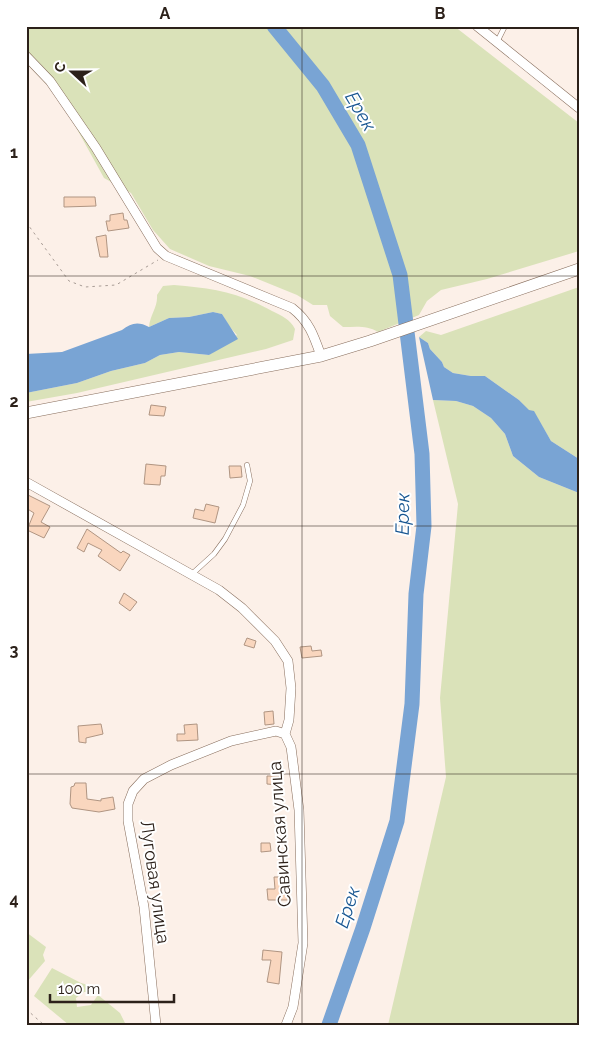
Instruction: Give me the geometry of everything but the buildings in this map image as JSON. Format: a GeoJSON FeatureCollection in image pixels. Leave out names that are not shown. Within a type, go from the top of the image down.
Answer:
{"type":"FeatureCollection","features":[{"type":"Feature","properties":{"kind":"street"},"geometry":{"type":"LineString","coordinates":[[477,26],[579,108]]}},
{"type":"Feature","properties":{"kind":"street"},"geometry":{"type":"LineString","coordinates":[[26,56],[55,88],[96,148],[157,248],[166,256],[292,308],[312,329],[321,356]]}},
{"type":"Feature","properties":{"kind":"street"},"geometry":{"type":"LineString","coordinates":[[26,413],[321,356],[579,269]]}},
{"type":"Feature","properties":{"kind":"street","name":"Савинская улица"},"geometry":{"type":"LineString","coordinates":[[26,482],[219,590],[242,608],[275,641],[288,661],[291,688],[290,720],[285,734],[291,746],[299,810],[302,943],[293,1007],[286,1025]]}},
{"type":"Feature","properties":{"kind":"street","name":"Луговая улица"},"geometry":{"type":"LineString","coordinates":[[156,1025],[144,907],[128,821],[128,804],[133,791],[144,779],[231,741],[276,731],[285,734]]}},
{"type":"Feature","properties":{"kind":"lane"},"geometry":{"type":"LineString","coordinates":[[497,42],[505,26]]}},
{"type":"Feature","properties":{"kind":"lane"},"geometry":{"type":"LineString","coordinates":[[192,574],[214,554],[234,522],[243,504],[250,480],[247,465]]}},
{"type":"Feature","properties":{"kind":"path"},"geometry":{"type":"LineString","coordinates":[[26,222],[69,281],[85,286],[116,285],[166,256]]}},
{"type":"Feature","properties":{"kind":"path"},"geometry":{"type":"LineString","coordinates":[[26,1009],[44,1025]]}},
{"type":"Feature","properties":{"kind":"green space"},"geometry":{"type":"Polygon","coordinates":[[[26,26],[454,26],[579,123],[579,251],[487,279],[441,290],[427,301],[419,315],[378,332],[366,327],[343,327],[330,316],[327,305],[313,305],[297,295],[250,276],[209,266],[170,249],[153,230],[131,193],[104,178],[55,93],[26,63],[26,26]]]}},
{"type":"Feature","properties":{"kind":"green space"},"geometry":{"type":"Polygon","coordinates":[[[174,285],[224,292],[248,299],[288,320],[295,329],[293,340],[266,349],[77,393],[26,402],[26,393],[77,383],[111,371],[145,363],[160,355],[179,352],[209,355],[237,335],[222,314],[213,312],[189,317],[169,318],[149,327],[157,295],[163,286],[174,285]]]}},
{"type":"Feature","properties":{"kind":"green space"},"geometry":{"type":"Polygon","coordinates":[[[579,287],[579,459],[551,441],[534,412],[529,411],[519,400],[485,376],[453,373],[444,367],[430,349],[428,343],[419,337],[426,331],[441,335],[579,287]]]}},
{"type":"Feature","properties":{"kind":"green space"},"geometry":{"type":"Polygon","coordinates":[[[433,400],[456,401],[473,406],[491,418],[505,434],[513,456],[539,477],[579,493],[579,1025],[388,1025],[446,777],[440,698],[458,504],[433,400]]]}},
{"type":"Feature","properties":{"kind":"green space"},"geometry":{"type":"Polygon","coordinates":[[[26,932],[46,947],[43,955],[45,961],[26,983],[26,932]]]}},
{"type":"Feature","properties":{"kind":"green space"},"geometry":{"type":"Polygon","coordinates":[[[52,968],[81,983],[96,987],[92,992],[84,992],[76,998],[77,1007],[91,1005],[98,995],[120,1013],[126,1025],[69,1025],[34,996],[52,968]]]}},
{"type":"Feature","properties":{"kind":"water"},"geometry":{"type":"Polygon","coordinates":[[[213,312],[222,314],[238,339],[209,355],[179,352],[160,355],[145,363],[111,371],[77,383],[26,393],[26,354],[62,352],[122,330],[132,324],[138,323],[149,327],[169,318],[189,317],[213,312]]]}},
{"type":"Feature","properties":{"kind":"water"},"geometry":{"type":"Polygon","coordinates":[[[419,337],[428,343],[430,349],[444,367],[453,373],[485,376],[519,400],[529,410],[534,411],[551,441],[579,459],[579,493],[539,477],[513,456],[505,434],[491,418],[473,406],[456,401],[433,400],[419,337]]]}},
{"type":"Feature","properties":{"kind":"waterway","name":"Ерек"},"geometry":{"type":"LineString","coordinates":[[274,26],[323,86],[358,145],[400,275],[422,454],[424,526],[416,594],[412,704],[397,821],[363,928],[329,1025]]}}]}
